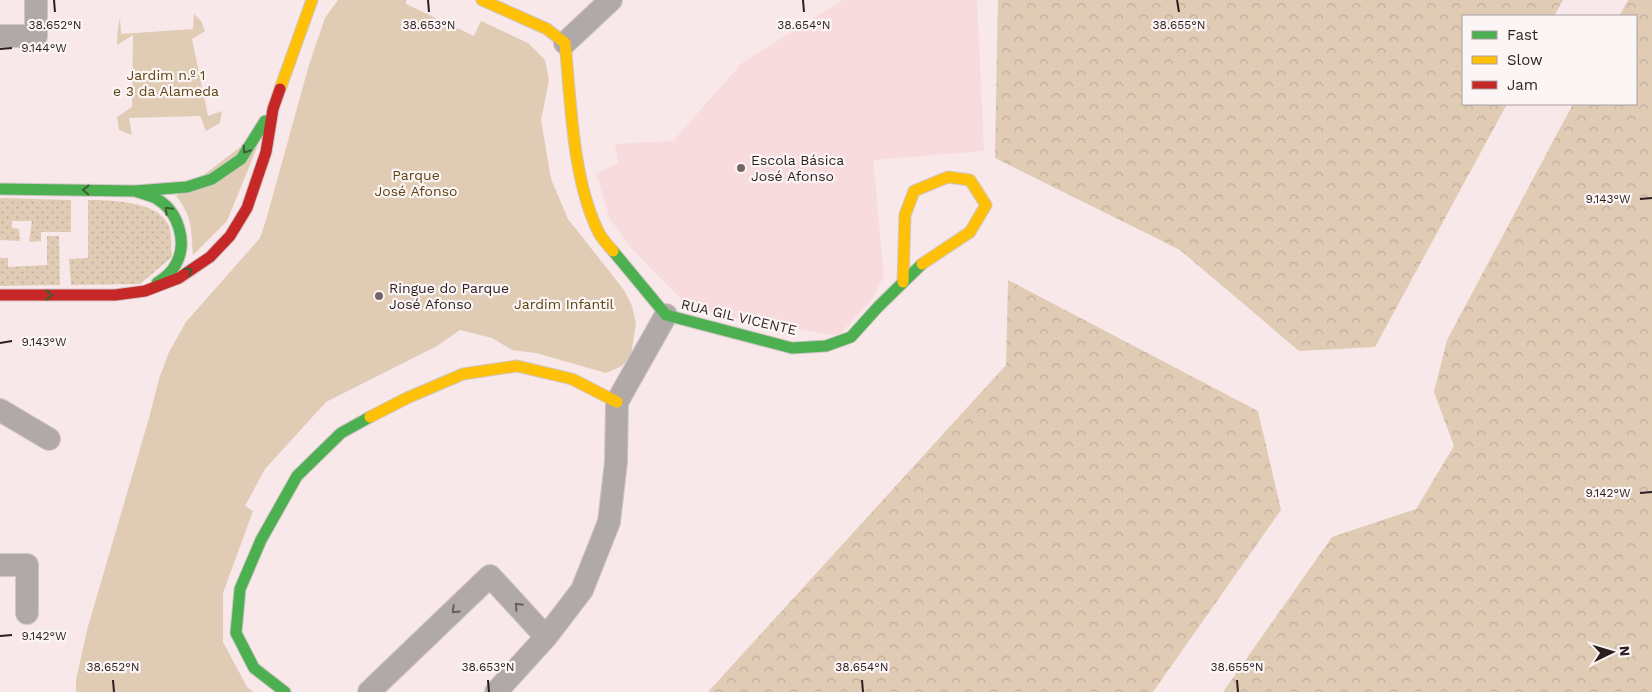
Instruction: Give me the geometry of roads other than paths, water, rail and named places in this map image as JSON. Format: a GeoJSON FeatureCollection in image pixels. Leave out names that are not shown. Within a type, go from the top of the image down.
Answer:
{"type":"FeatureCollection","features":[{"type":"Feature","properties":{"kind":"street"},"geometry":{"type":"LineString","coordinates":[[0,36],[36,36],[36,0]]}},
{"type":"Feature","properties":{"kind":"street"},"geometry":{"type":"LineString","coordinates":[[0,295],[116,295],[145,291],[179,278],[210,257],[230,236],[247,208],[266,152],[273,109],[312,0]]}},
{"type":"Feature","properties":{"kind":"street"},"geometry":{"type":"LineString","coordinates":[[482,0],[547,28],[565,43],[611,0]]}},
{"type":"Feature","properties":{"kind":"street","name":"RUA GIL VICENTE"},"geometry":{"type":"LineString","coordinates":[[565,43],[574,138],[582,185],[597,230],[624,266],[666,315],[792,348],[826,346],[852,337],[878,307],[932,256],[970,232],[986,205],[970,180],[948,177],[914,191],[905,215],[903,282]]}},
{"type":"Feature","properties":{"kind":"street"},"geometry":{"type":"LineString","coordinates":[[0,189],[135,191],[186,187],[212,179],[241,159],[273,109]]}},
{"type":"Feature","properties":{"kind":"street"},"geometry":{"type":"LineString","coordinates":[[135,191],[157,200],[171,212],[179,224],[182,240],[179,259],[169,274],[145,291]]}},
{"type":"Feature","properties":{"kind":"street"},"geometry":{"type":"LineString","coordinates":[[496,692],[546,637],[582,590],[609,522],[616,462],[617,402],[666,315]]}},
{"type":"Feature","properties":{"kind":"street"},"geometry":{"type":"LineString","coordinates":[[285,692],[254,668],[236,633],[240,588],[261,540],[297,476],[341,433],[406,398],[463,374],[516,366],[572,379],[617,402]]}},
{"type":"Feature","properties":{"kind":"street"},"geometry":{"type":"LineString","coordinates":[[0,410],[49,439]]}},
{"type":"Feature","properties":{"kind":"street"},"geometry":{"type":"LineString","coordinates":[[0,566],[28,565],[27,613]]}},
{"type":"Feature","properties":{"kind":"street"},"geometry":{"type":"LineString","coordinates":[[368,692],[490,576],[546,637]]}},
{"type":"Feature","properties":{"kind":"place","name":"Escola Básica José Afonso"},"geometry":{"type":"Point","coordinates":[741,168]}},
{"type":"Feature","properties":{"kind":"place","name":"Ringue do Parque José Afonso"},"geometry":{"type":"Point","coordinates":[379,296]}},
{"type":"Feature","properties":{"kind":"park label","name":"Jardim n.º 1 e 3 da Alameda"},"geometry":{"type":"Point","coordinates":[166,84]}},
{"type":"Feature","properties":{"kind":"park label","name":"Parque José Afonso"},"geometry":{"type":"Point","coordinates":[416,184]}},
{"type":"Feature","properties":{"kind":"park label","name":"Jardim Infantil"},"geometry":{"type":"Point","coordinates":[564,304]}}]}
